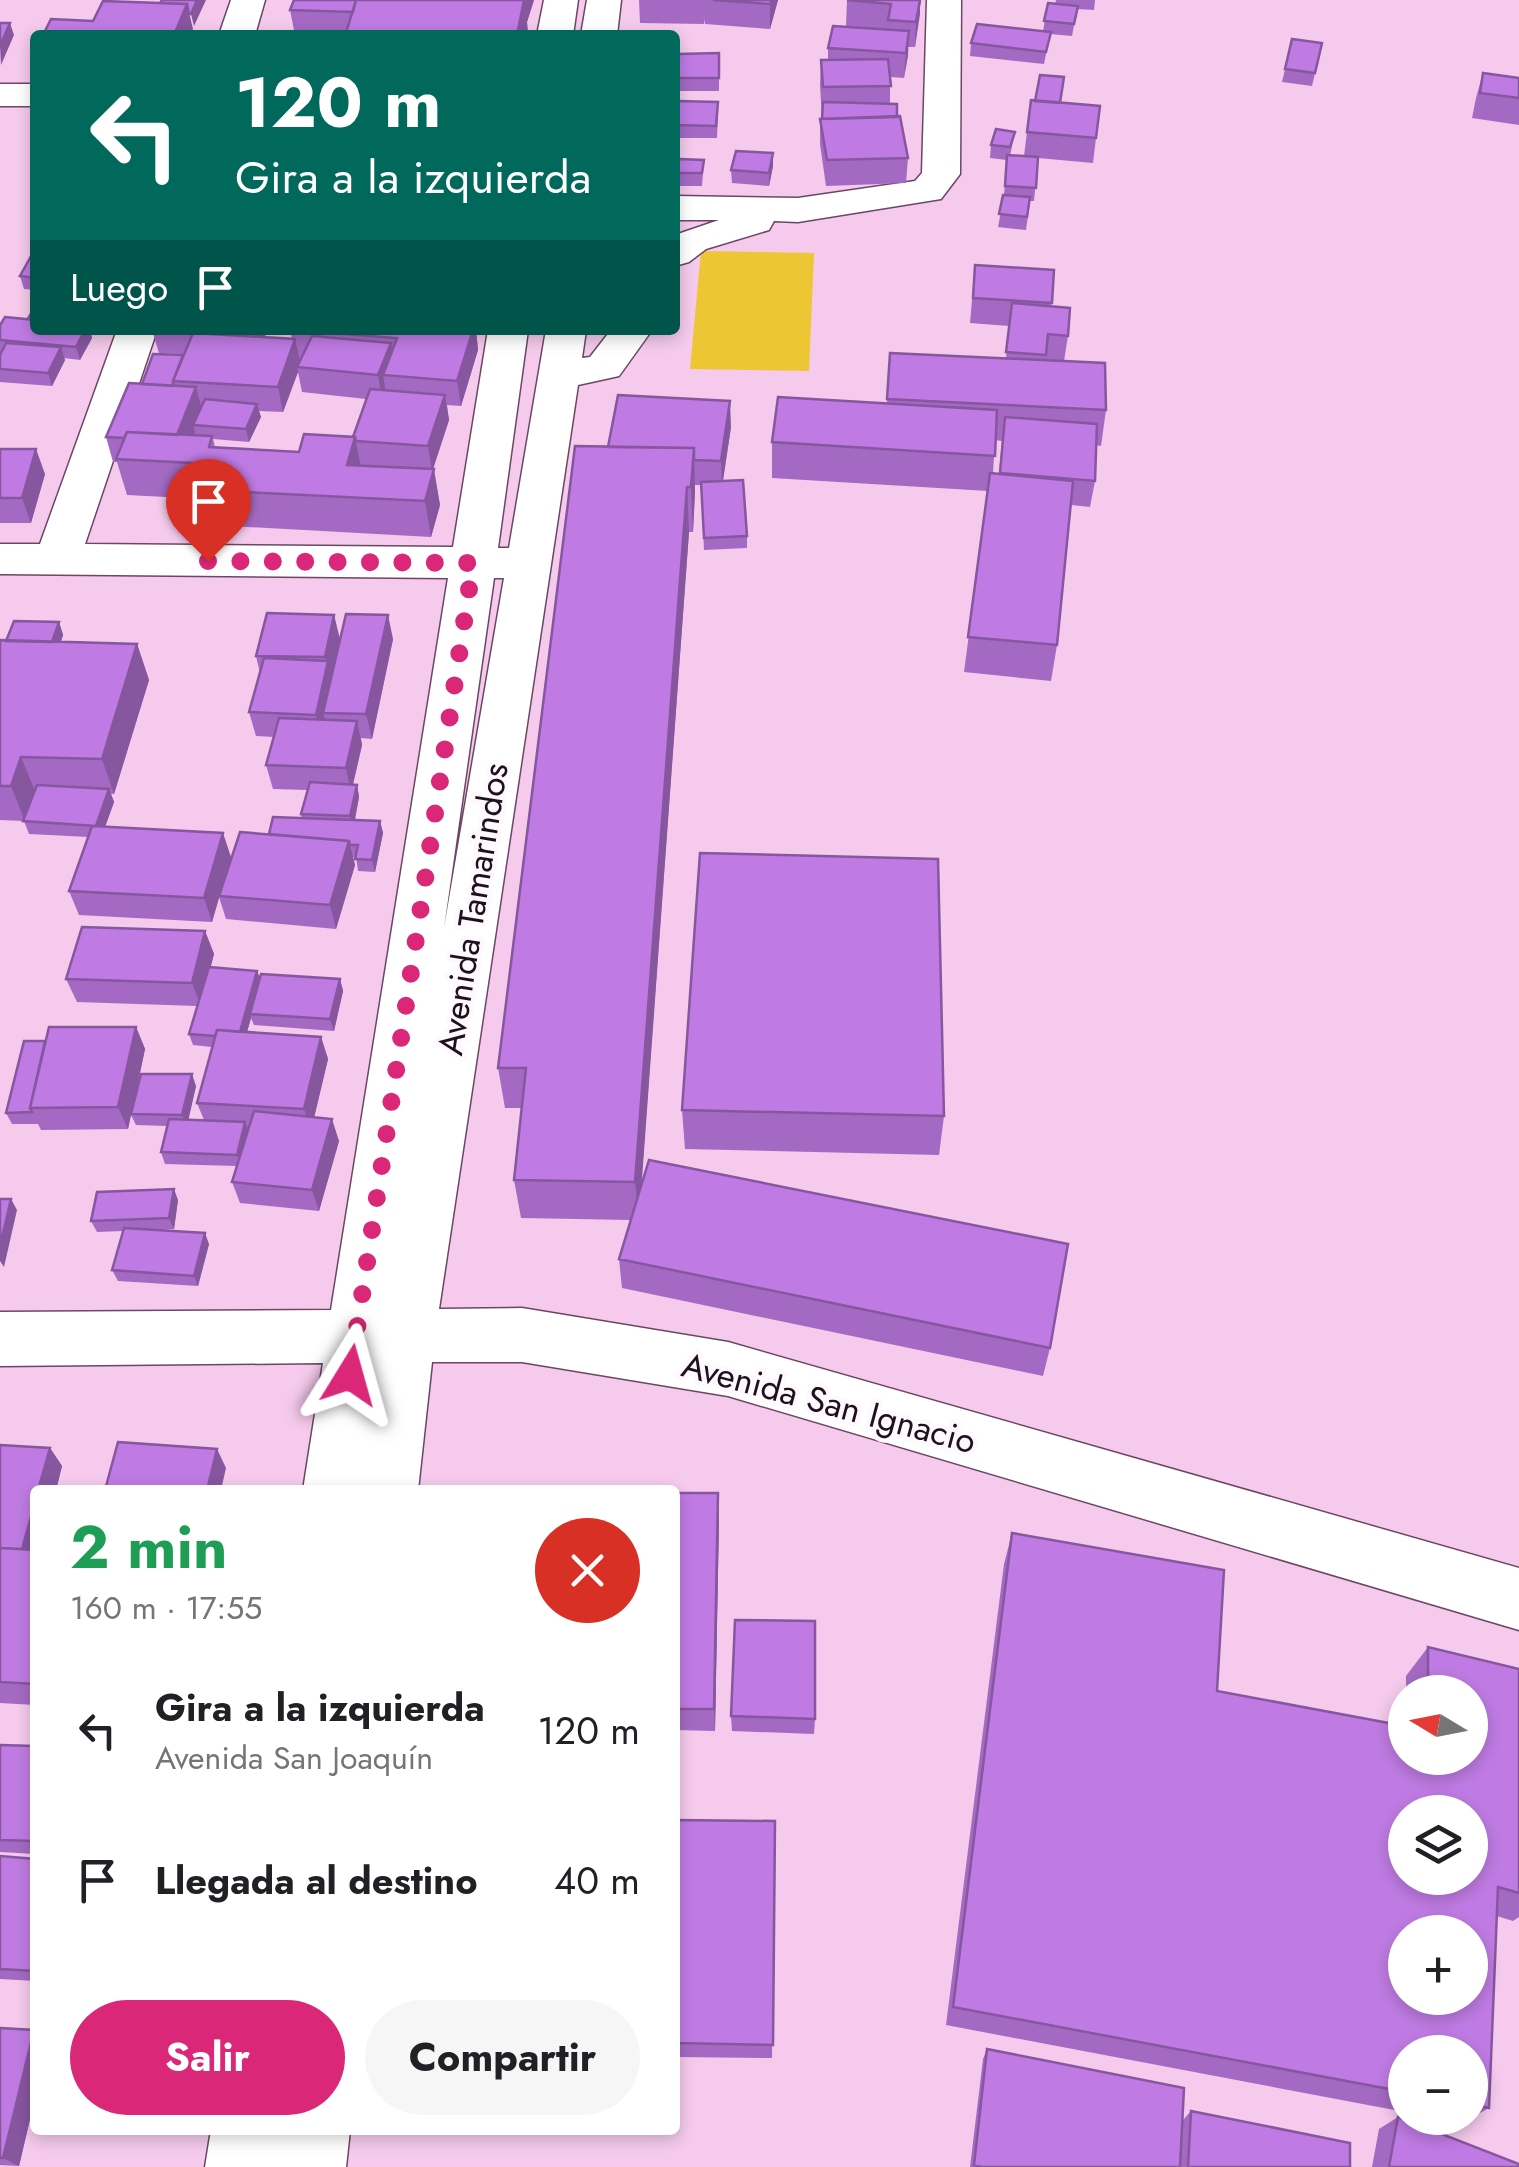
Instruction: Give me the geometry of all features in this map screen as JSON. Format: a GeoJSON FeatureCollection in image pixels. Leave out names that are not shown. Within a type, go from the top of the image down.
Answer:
{"type":"FeatureCollection","features":[{"type":"Feature","properties":{"kind":"street"},"geometry":{"type":"LineString","coordinates":[[239,30],[248,0]]}},
{"type":"Feature","properties":{"kind":"street"},"geometry":{"type":"LineString","coordinates":[[555,30],[560,0]]}},
{"type":"Feature","properties":{"kind":"street"},"geometry":{"type":"LineString","coordinates":[[600,30],[604,0]]}},
{"type":"Feature","properties":{"kind":"street"},"geometry":{"type":"LineString","coordinates":[[680,250],[692,241],[723,230],[798,210],[927,190],[941,174],[944,0]]}},
{"type":"Feature","properties":{"kind":"street"},"geometry":{"type":"LineString","coordinates":[[0,95],[30,95]]}},
{"type":"Feature","properties":{"kind":"street"},"geometry":{"type":"LineString","coordinates":[[680,208],[798,210]]}},
{"type":"Feature","properties":{"kind":"street"},"geometry":{"type":"LineString","coordinates":[[57,560],[135,335]]}},
{"type":"Feature","properties":{"kind":"street","name":"Avenida Tamarindos"},"geometry":{"type":"LineString","coordinates":[[387,1485],[380,1337],[473,563],[507,335]]}},
{"type":"Feature","properties":{"kind":"street"},"geometry":{"type":"LineString","coordinates":[[563,352],[604,368],[628,335]]}},
{"type":"Feature","properties":{"kind":"street","name":"Avenida Tamarindos"},"geometry":{"type":"LineString","coordinates":[[336,1485],[380,1337],[528,564],[563,352]]}},
{"type":"Feature","properties":{"kind":"street"},"geometry":{"type":"LineString","coordinates":[[0,560],[528,564]]}},
{"type":"Feature","properties":{"kind":"street","name":"Avenida San Ignacio"},"geometry":{"type":"LineString","coordinates":[[0,1339],[522,1334],[728,1369],[1519,1599]]}},
{"type":"Feature","properties":{"kind":"street"},"geometry":{"type":"LineString","coordinates":[[243,2167],[247,2135]]}},
{"type":"Feature","properties":{"kind":"street"},"geometry":{"type":"LineString","coordinates":[[308,2167],[312,2135]]}},
{"type":"Feature","properties":{"kind":"shaded area"},"geometry":{"type":"Polygon","coordinates":[[[701,251],[814,253],[809,371],[690,369],[701,251]]]}},
{"type":"Feature","properties":{"kind":"building"},"geometry":{"type":"Polygon","coordinates":[[[197,0],[189,14],[187,4],[160,3],[197,0]]]}},
{"type":"Feature","properties":{"kind":"building"},"geometry":{"type":"Polygon","coordinates":[[[294,0],[356,0],[353,12],[290,10],[294,0]]]}},
{"type":"Feature","properties":{"kind":"building"},"geometry":{"type":"Polygon","coordinates":[[[356,0],[524,0],[518,30],[347,30],[356,0]]]}},
{"type":"Feature","properties":{"kind":"building"},"geometry":{"type":"Polygon","coordinates":[[[713,0],[772,0],[770,4],[713,0]]]}},
{"type":"Feature","properties":{"kind":"building"},"geometry":{"type":"Polygon","coordinates":[[[847,0],[920,0],[916,22],[888,20],[891,4],[847,0]]]}},
{"type":"Feature","properties":{"kind":"building"},"geometry":{"type":"Polygon","coordinates":[[[103,1],[187,4],[176,30],[46,30],[51,19],[93,21],[103,1]]]}},
{"type":"Feature","properties":{"kind":"building"},"geometry":{"type":"Polygon","coordinates":[[[1048,3],[1078,6],[1074,24],[1044,21],[1048,3]]]}},
{"type":"Feature","properties":{"kind":"building"},"geometry":{"type":"Polygon","coordinates":[[[0,23],[10,23],[0,46],[0,23]]]}},
{"type":"Feature","properties":{"kind":"building"},"geometry":{"type":"Polygon","coordinates":[[[977,24],[1051,32],[1046,52],[971,43],[977,24]]]}},
{"type":"Feature","properties":{"kind":"building"},"geometry":{"type":"Polygon","coordinates":[[[833,26],[909,31],[906,53],[828,48],[833,26]]]}},
{"type":"Feature","properties":{"kind":"building"},"geometry":{"type":"Polygon","coordinates":[[[1292,39],[1322,43],[1315,73],[1285,69],[1292,39]]]}},
{"type":"Feature","properties":{"kind":"building"},"geometry":{"type":"Polygon","coordinates":[[[719,53],[719,78],[680,78],[680,54],[719,53]]]}},
{"type":"Feature","properties":{"kind":"building"},"geometry":{"type":"Polygon","coordinates":[[[888,59],[891,86],[823,87],[821,60],[888,59]]]}},
{"type":"Feature","properties":{"kind":"building"},"geometry":{"type":"Polygon","coordinates":[[[1483,73],[1519,78],[1519,98],[1480,93],[1483,73]]]}},
{"type":"Feature","properties":{"kind":"building"},"geometry":{"type":"Polygon","coordinates":[[[1040,75],[1064,77],[1060,103],[1035,101],[1040,75]]]}},
{"type":"Feature","properties":{"kind":"building"},"geometry":{"type":"Polygon","coordinates":[[[1031,100],[1100,106],[1096,138],[1027,132],[1031,100]]]}},
{"type":"Feature","properties":{"kind":"building"},"geometry":{"type":"Polygon","coordinates":[[[680,101],[718,102],[716,126],[680,125],[680,101]]]}},
{"type":"Feature","properties":{"kind":"building"},"geometry":{"type":"Polygon","coordinates":[[[823,102],[897,104],[897,117],[822,119],[823,102]]]}},
{"type":"Feature","properties":{"kind":"building"},"geometry":{"type":"Polygon","coordinates":[[[900,116],[908,158],[827,160],[820,119],[900,116]]]}},
{"type":"Feature","properties":{"kind":"building"},"geometry":{"type":"Polygon","coordinates":[[[996,129],[1015,132],[1010,147],[991,145],[996,129]]]}},
{"type":"Feature","properties":{"kind":"building"},"geometry":{"type":"Polygon","coordinates":[[[736,151],[773,153],[769,173],[731,170],[736,151]]]}},
{"type":"Feature","properties":{"kind":"building"},"geometry":{"type":"Polygon","coordinates":[[[1007,155],[1038,157],[1036,188],[1005,186],[1007,155]]]}},
{"type":"Feature","properties":{"kind":"building"},"geometry":{"type":"Polygon","coordinates":[[[680,159],[704,160],[702,173],[680,173],[680,159]]]}},
{"type":"Feature","properties":{"kind":"building"},"geometry":{"type":"Polygon","coordinates":[[[1003,195],[1030,197],[1027,217],[999,214],[1003,195]]]}},
{"type":"Feature","properties":{"kind":"building"},"geometry":{"type":"Polygon","coordinates":[[[30,258],[30,277],[20,276],[30,258]]]}},
{"type":"Feature","properties":{"kind":"building"},"geometry":{"type":"Polygon","coordinates":[[[975,265],[1054,270],[1052,303],[973,298],[975,265]]]}},
{"type":"Feature","properties":{"kind":"building"},"geometry":{"type":"Polygon","coordinates":[[[1012,303],[1070,308],[1068,336],[1048,334],[1046,355],[1006,352],[1012,303]]]}},
{"type":"Feature","properties":{"kind":"building"},"geometry":{"type":"Polygon","coordinates":[[[5,317],[30,320],[30,335],[82,335],[76,347],[0,340],[0,325],[5,317]]]}},
{"type":"Feature","properties":{"kind":"building"},"geometry":{"type":"Polygon","coordinates":[[[192,335],[295,339],[278,387],[173,381],[192,335]]]}},
{"type":"Feature","properties":{"kind":"building"},"geometry":{"type":"Polygon","coordinates":[[[357,335],[471,335],[457,381],[383,375],[397,338],[357,335]]]}},
{"type":"Feature","properties":{"kind":"building"},"geometry":{"type":"Polygon","coordinates":[[[312,336],[391,343],[378,375],[297,367],[312,336]]]}},
{"type":"Feature","properties":{"kind":"building"},"geometry":{"type":"Polygon","coordinates":[[[6,343],[61,347],[48,373],[0,369],[0,355],[6,343]]]}},
{"type":"Feature","properties":{"kind":"building"},"geometry":{"type":"Polygon","coordinates":[[[890,353],[1105,363],[1106,410],[887,399],[890,353]]]}},
{"type":"Feature","properties":{"kind":"building"},"geometry":{"type":"Polygon","coordinates":[[[153,354],[183,355],[173,386],[142,384],[153,354]]]}},
{"type":"Feature","properties":{"kind":"building"},"geometry":{"type":"Polygon","coordinates":[[[129,383],[196,387],[177,435],[127,432],[124,438],[106,437],[129,383]]]}},
{"type":"Feature","properties":{"kind":"building"},"geometry":{"type":"Polygon","coordinates":[[[370,389],[445,395],[428,446],[356,441],[353,437],[370,389]]]}},
{"type":"Feature","properties":{"kind":"building"},"geometry":{"type":"Polygon","coordinates":[[[618,395],[730,401],[721,461],[694,460],[694,448],[608,447],[618,395]]]}},
{"type":"Feature","properties":{"kind":"building"},"geometry":{"type":"Polygon","coordinates":[[[778,397],[997,410],[995,456],[772,442],[778,397]]]}},
{"type":"Feature","properties":{"kind":"building"},"geometry":{"type":"Polygon","coordinates":[[[205,399],[257,404],[246,429],[193,425],[205,399]]]}},
{"type":"Feature","properties":{"kind":"building"},"geometry":{"type":"Polygon","coordinates":[[[1005,417],[1097,424],[1095,481],[1000,473],[1005,417]]]}},
{"type":"Feature","properties":{"kind":"building"},"geometry":{"type":"Polygon","coordinates":[[[127,432],[212,436],[209,447],[299,452],[304,434],[355,437],[347,465],[434,469],[425,501],[183,489],[192,463],[116,459],[127,432]]]}},
{"type":"Feature","properties":{"kind":"building"},"geometry":{"type":"Polygon","coordinates":[[[575,446],[694,448],[691,487],[687,487],[635,1182],[514,1180],[526,1068],[498,1068],[575,446]]]}},
{"type":"Feature","properties":{"kind":"building"},"geometry":{"type":"Polygon","coordinates":[[[0,449],[36,449],[22,498],[0,498],[0,449]]]}},
{"type":"Feature","properties":{"kind":"building"},"geometry":{"type":"Polygon","coordinates":[[[990,473],[1073,481],[1057,645],[968,637],[990,473]]]}},
{"type":"Feature","properties":{"kind":"building"},"geometry":{"type":"Polygon","coordinates":[[[743,480],[747,536],[704,538],[701,482],[743,480]]]}},
{"type":"Feature","properties":{"kind":"building"},"geometry":{"type":"Polygon","coordinates":[[[267,613],[334,615],[325,657],[256,656],[267,613]]]}},
{"type":"Feature","properties":{"kind":"building"},"geometry":{"type":"Polygon","coordinates":[[[346,614],[388,615],[366,714],[323,713],[346,614]]]}},
{"type":"Feature","properties":{"kind":"building"},"geometry":{"type":"Polygon","coordinates":[[[14,621],[59,622],[52,642],[6,641],[14,621]]]}},
{"type":"Feature","properties":{"kind":"building"},"geometry":{"type":"Polygon","coordinates":[[[0,640],[137,644],[102,759],[21,757],[11,786],[0,786],[0,640]]]}},
{"type":"Feature","properties":{"kind":"building"},"geometry":{"type":"Polygon","coordinates":[[[264,658],[328,661],[316,715],[249,712],[264,658]]]}},
{"type":"Feature","properties":{"kind":"building"},"geometry":{"type":"Polygon","coordinates":[[[279,718],[357,721],[346,768],[266,765],[279,718]]]}},
{"type":"Feature","properties":{"kind":"building"},"geometry":{"type":"Polygon","coordinates":[[[310,782],[357,785],[350,816],[301,814],[310,782]]]}},
{"type":"Feature","properties":{"kind":"building"},"geometry":{"type":"Polygon","coordinates":[[[37,785],[109,789],[96,826],[23,821],[37,785]]]}},
{"type":"Feature","properties":{"kind":"building"},"geometry":{"type":"Polygon","coordinates":[[[273,817],[380,821],[372,860],[355,859],[358,845],[350,845],[349,841],[269,834],[273,817]]]}},
{"type":"Feature","properties":{"kind":"building"},"geometry":{"type":"Polygon","coordinates":[[[92,826],[223,833],[204,898],[69,891],[92,826]]]}},
{"type":"Feature","properties":{"kind":"building"},"geometry":{"type":"Polygon","coordinates":[[[240,832],[349,841],[330,905],[219,896],[240,832]]]}},
{"type":"Feature","properties":{"kind":"building"},"geometry":{"type":"Polygon","coordinates":[[[700,853],[938,859],[944,1116],[682,1110],[700,853]]]}},
{"type":"Feature","properties":{"kind":"building"},"geometry":{"type":"Polygon","coordinates":[[[82,927],[205,931],[192,983],[66,979],[82,927]]]}},
{"type":"Feature","properties":{"kind":"building"},"geometry":{"type":"Polygon","coordinates":[[[209,967],[257,971],[240,1032],[217,1030],[215,1036],[189,1034],[209,967]]]}},
{"type":"Feature","properties":{"kind":"building"},"geometry":{"type":"Polygon","coordinates":[[[261,974],[340,979],[330,1019],[250,1014],[261,974]]]}},
{"type":"Feature","properties":{"kind":"building"},"geometry":{"type":"Polygon","coordinates":[[[49,1027],[136,1027],[118,1107],[30,1108],[49,1027]]]}},
{"type":"Feature","properties":{"kind":"building"},"geometry":{"type":"Polygon","coordinates":[[[217,1030],[321,1037],[304,1109],[197,1103],[217,1030]]]}},
{"type":"Feature","properties":{"kind":"building"},"geometry":{"type":"Polygon","coordinates":[[[24,1041],[45,1041],[32,1112],[6,1113],[24,1041]]]}},
{"type":"Feature","properties":{"kind":"building"},"geometry":{"type":"Polygon","coordinates":[[[141,1074],[192,1074],[182,1115],[131,1114],[141,1074]]]}},
{"type":"Feature","properties":{"kind":"building"},"geometry":{"type":"Polygon","coordinates":[[[254,1111],[332,1119],[312,1190],[232,1182],[254,1111]]]}},
{"type":"Feature","properties":{"kind":"building"},"geometry":{"type":"Polygon","coordinates":[[[169,1119],[245,1122],[237,1155],[161,1152],[169,1119]]]}},
{"type":"Feature","properties":{"kind":"building"},"geometry":{"type":"Polygon","coordinates":[[[649,1160],[1068,1244],[1050,1348],[619,1259],[649,1160]]]}},
{"type":"Feature","properties":{"kind":"building"},"geometry":{"type":"Polygon","coordinates":[[[174,1189],[169,1218],[91,1221],[97,1192],[174,1189]]]}},
{"type":"Feature","properties":{"kind":"building"},"geometry":{"type":"Polygon","coordinates":[[[0,1199],[11,1199],[0,1246],[0,1199]]]}},
{"type":"Feature","properties":{"kind":"building"},"geometry":{"type":"Polygon","coordinates":[[[124,1228],[205,1233],[194,1276],[112,1270],[124,1228]]]}},
{"type":"Feature","properties":{"kind":"building"},"geometry":{"type":"Polygon","coordinates":[[[118,1442],[217,1449],[208,1485],[106,1485],[118,1442]]]}},
{"type":"Feature","properties":{"kind":"building"},"geometry":{"type":"Polygon","coordinates":[[[0,1445],[50,1448],[39,1485],[30,1485],[30,1520],[22,1549],[0,1548],[0,1445]]]}},
{"type":"Feature","properties":{"kind":"building"},"geometry":{"type":"Polygon","coordinates":[[[680,1493],[718,1493],[714,1709],[680,1709],[680,1493]]]}},
{"type":"Feature","properties":{"kind":"building"},"geometry":{"type":"Polygon","coordinates":[[[1012,1533],[1224,1570],[1217,1691],[1388,1723],[1388,1775],[1488,1775],[1488,1675],[1428,1675],[1428,1647],[1519,1669],[1519,1893],[1498,1887],[1489,2108],[1488,2035],[1388,2035],[1388,2089],[953,2007],[1012,1533]]]}},
{"type":"Feature","properties":{"kind":"building"},"geometry":{"type":"Polygon","coordinates":[[[0,1548],[30,1550],[30,1684],[0,1682],[0,1548]]]}},
{"type":"Feature","properties":{"kind":"building"},"geometry":{"type":"Polygon","coordinates":[[[735,1620],[815,1621],[815,1719],[731,1716],[735,1620]]]}},
{"type":"Feature","properties":{"kind":"building"},"geometry":{"type":"Polygon","coordinates":[[[0,1745],[30,1746],[30,1841],[0,1840],[0,1745]]]}},
{"type":"Feature","properties":{"kind":"building"},"geometry":{"type":"Polygon","coordinates":[[[680,1820],[775,1821],[773,2045],[680,2043],[680,1820]]]}},
{"type":"Feature","properties":{"kind":"building"},"geometry":{"type":"Polygon","coordinates":[[[0,1856],[30,1859],[30,1971],[0,1969],[0,1856]]]}},
{"type":"Feature","properties":{"kind":"building"},"geometry":{"type":"Polygon","coordinates":[[[0,2028],[30,2030],[30,2047],[0,2158],[0,2028]]]}},
{"type":"Feature","properties":{"kind":"building"},"geometry":{"type":"Polygon","coordinates":[[[987,2049],[1184,2088],[1180,2167],[974,2165],[987,2049]]]}},
{"type":"Feature","properties":{"kind":"building"},"geometry":{"type":"Polygon","coordinates":[[[1191,2111],[1350,2143],[1350,2167],[1188,2167],[1191,2111]]]}},
{"type":"Feature","properties":{"kind":"building"},"geometry":{"type":"Polygon","coordinates":[[[1395,2135],[1444,2135],[1519,2164],[1519,2167],[1389,2167],[1395,2135]]]}},
{"type":"Feature","properties":{"kind":"route"},"geometry":{"type":"LineString","coordinates":[[208,561],[473,563],[350,1375]]}}]}
